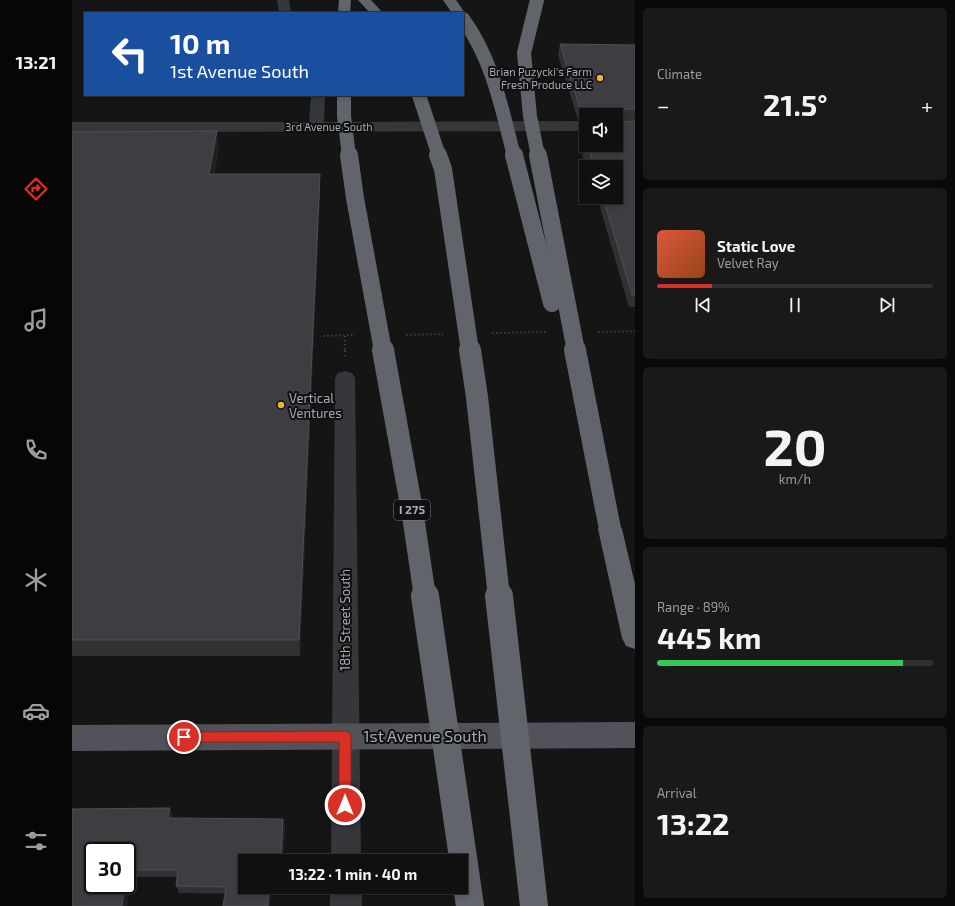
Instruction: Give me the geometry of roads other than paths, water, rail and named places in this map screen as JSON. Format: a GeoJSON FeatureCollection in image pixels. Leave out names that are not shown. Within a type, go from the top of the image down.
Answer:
{"type":"FeatureCollection","features":[{"type":"Feature","properties":{"kind":"highway"},"geometry":{"type":"LineString","coordinates":[[344,0],[344,12]]}},
{"type":"Feature","properties":{"kind":"highway"},"geometry":{"type":"LineString","coordinates":[[364,0],[376,12]]}},
{"type":"Feature","properties":{"kind":"highway"},"geometry":{"type":"LineString","coordinates":[[449,0],[458,12]]}},
{"type":"Feature","properties":{"kind":"highway"},"geometry":{"type":"LineString","coordinates":[[537,0],[524,53],[530,116],[610,529]]}},
{"type":"Feature","properties":{"kind":"highway"},"geometry":{"type":"LineString","coordinates":[[464,20],[474,34],[498,92],[610,529],[635,638]]}},
{"type":"Feature","properties":{"kind":"highway","name":"I 275"},"geometry":{"type":"LineString","coordinates":[[344,96],[344,116],[355,198],[413,516],[470,906]]}},
{"type":"Feature","properties":{"kind":"highway"},"geometry":{"type":"LineString","coordinates":[[419,96],[443,169],[476,389],[534,906]]}},
{"type":"Feature","properties":{"kind":"main road","name":"1st Avenue South"},"geometry":{"type":"LineString","coordinates":[[72,738],[635,735]]}},
{"type":"Feature","properties":{"kind":"street"},"geometry":{"type":"LineString","coordinates":[[283,0],[285,12]]}},
{"type":"Feature","properties":{"kind":"street"},"geometry":{"type":"LineString","coordinates":[[316,127],[318,96]]}},
{"type":"Feature","properties":{"kind":"street","name":"3rd Avenue South"},"geometry":{"type":"LineString","coordinates":[[72,128],[579,126]]}},
{"type":"Feature","properties":{"kind":"street","name":"18th Street South"},"geometry":{"type":"LineString","coordinates":[[345,378],[346,854]]}},
{"type":"Feature","properties":{"kind":"street"},"geometry":{"type":"LineString","coordinates":[[346,894],[346,906]]}},
{"type":"Feature","properties":{"kind":"place","name":"Brian Puzycki's Farm Fresh Produce LLC"},"geometry":{"type":"Point","coordinates":[600,78]}},
{"type":"Feature","properties":{"kind":"place","name":"Vertical Ventures"},"geometry":{"type":"Point","coordinates":[281,405]}}]}
